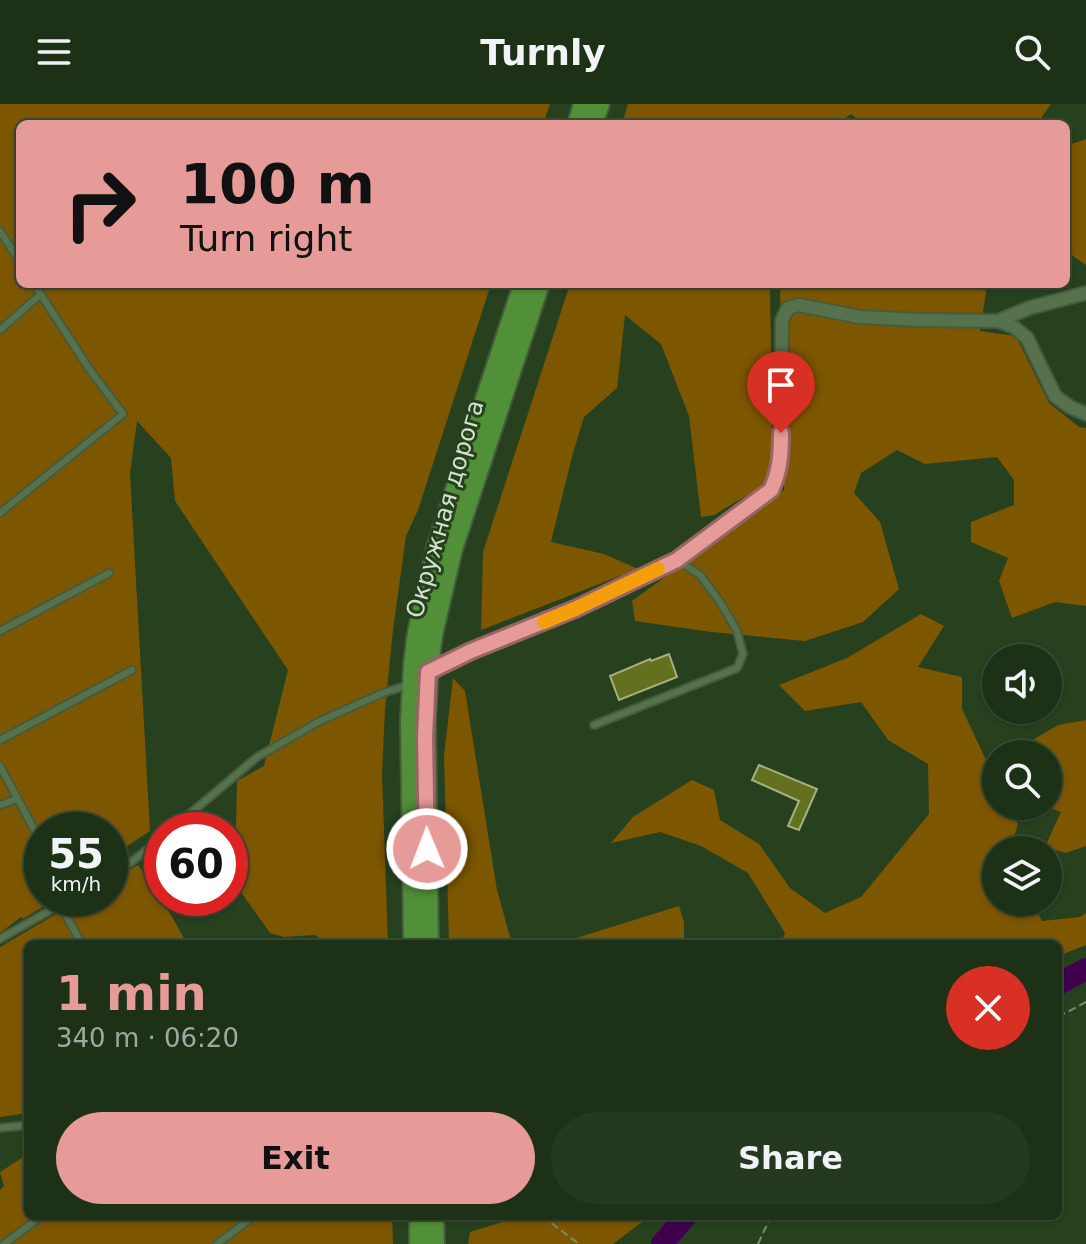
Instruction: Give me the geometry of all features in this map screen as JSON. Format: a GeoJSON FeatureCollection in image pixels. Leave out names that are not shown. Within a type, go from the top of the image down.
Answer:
{"type":"FeatureCollection","features":[{"type":"Feature","properties":{"kind":"main road","name":"Окружная дорога"},"geometry":{"type":"LineString","coordinates":[[413,940],[410,754],[417,633],[437,544],[522,288]]}},
{"type":"Feature","properties":{"kind":"main road","name":"Окружная дорога"},"geometry":{"type":"LineString","coordinates":[[429,940],[425,754],[428,672],[438,608],[453,549],[539,288]]}},
{"type":"Feature","properties":{"kind":"main road"},"geometry":{"type":"LineString","coordinates":[[419,1220],[419,1244]]}},
{"type":"Feature","properties":{"kind":"main road"},"geometry":{"type":"LineString","coordinates":[[434,1220],[435,1244]]}},
{"type":"Feature","properties":{"kind":"street"},"geometry":{"type":"LineString","coordinates":[[998,321],[1029,308],[1086,293]]}},
{"type":"Feature","properties":{"kind":"street"},"geometry":{"type":"LineString","coordinates":[[412,682],[471,651],[575,609],[677,560],[771,490],[781,461],[782,320],[788,308],[799,305],[860,317],[998,321],[1014,327],[1027,338],[1055,396],[1086,414]]}},
{"type":"Feature","properties":{"kind":"lane"},"geometry":{"type":"LineString","coordinates":[[0,231],[16,256]]}},
{"type":"Feature","properties":{"kind":"lane"},"geometry":{"type":"LineString","coordinates":[[0,513],[123,414],[37,288]]}},
{"type":"Feature","properties":{"kind":"lane"},"geometry":{"type":"LineString","coordinates":[[0,330],[41,294]]}},
{"type":"Feature","properties":{"kind":"lane"},"geometry":{"type":"LineString","coordinates":[[594,725],[737,668],[743,654],[737,631],[700,575],[677,560]]}},
{"type":"Feature","properties":{"kind":"lane"},"geometry":{"type":"LineString","coordinates":[[0,631],[109,573]]}},
{"type":"Feature","properties":{"kind":"lane"},"geometry":{"type":"LineString","coordinates":[[0,740],[132,670]]}},
{"type":"Feature","properties":{"kind":"lane"},"geometry":{"type":"LineString","coordinates":[[192,812],[270,749],[320,721],[412,682]]}},
{"type":"Feature","properties":{"kind":"lane"},"geometry":{"type":"LineString","coordinates":[[0,766],[24,812]]}},
{"type":"Feature","properties":{"kind":"lane"},"geometry":{"type":"LineString","coordinates":[[0,805],[17,799]]}},
{"type":"Feature","properties":{"kind":"lane"},"geometry":{"type":"LineString","coordinates":[[128,864],[144,852]]}},
{"type":"Feature","properties":{"kind":"lane"},"geometry":{"type":"LineString","coordinates":[[0,939],[41,916]]}},
{"type":"Feature","properties":{"kind":"lane"},"geometry":{"type":"LineString","coordinates":[[66,916],[80,940]]}},
{"type":"Feature","properties":{"kind":"lane"},"geometry":{"type":"LineString","coordinates":[[0,1128],[24,1125]]}},
{"type":"Feature","properties":{"kind":"lane"},"geometry":{"type":"LineString","coordinates":[[4,1244],[37,1220]]}},
{"type":"Feature","properties":{"kind":"lane"},"geometry":{"type":"LineString","coordinates":[[217,1244],[249,1220]]}},
{"type":"Feature","properties":{"kind":"path"},"geometry":{"type":"LineString","coordinates":[[1062,1015],[1086,1002]]}},
{"type":"Feature","properties":{"kind":"path"},"geometry":{"type":"LineString","coordinates":[[547,1220],[579,1244]]}},
{"type":"Feature","properties":{"kind":"path"},"geometry":{"type":"LineString","coordinates":[[758,1244],[769,1220]]}},
{"type":"Feature","properties":{"kind":"shaded area"},"geometry":{"type":"Polygon","coordinates":[[[0,104],[550,104],[544,120],[16,120],[16,288],[490,288],[418,510],[406,536],[385,709],[382,773],[388,940],[322,940],[315,935],[284,937],[270,933],[248,902],[248,812],[236,812],[237,781],[264,766],[288,670],[175,501],[171,458],[137,421],[130,474],[149,812],[144,812],[144,835],[128,845],[128,812],[24,812],[24,916],[28,916],[21,917],[0,933],[0,104]]]}},
{"type":"Feature","properties":{"kind":"shaded area"},"geometry":{"type":"Polygon","coordinates":[[[628,104],[1051,104],[1040,120],[859,120],[851,114],[843,120],[623,120],[628,104]]]}},
{"type":"Feature","properties":{"kind":"shaded area"},"geometry":{"type":"Polygon","coordinates":[[[1086,139],[1086,265],[1070,254],[1070,145],[1086,139]]]}},
{"type":"Feature","properties":{"kind":"shaded area"},"geometry":{"type":"Polygon","coordinates":[[[569,288],[770,288],[773,480],[714,515],[701,517],[689,416],[661,344],[625,315],[617,388],[584,417],[551,542],[604,554],[638,569],[481,630],[483,552],[569,288]]]}},
{"type":"Feature","properties":{"kind":"shaded area"},"geometry":{"type":"Polygon","coordinates":[[[780,288],[984,288],[980,331],[1016,336],[1049,403],[1079,427],[1086,428],[1086,606],[1055,602],[1012,618],[999,581],[1008,558],[971,542],[971,522],[1014,505],[1014,480],[997,457],[925,464],[897,450],[861,473],[854,493],[880,522],[899,589],[863,622],[805,641],[635,621],[632,601],[784,490],[780,288]]]}},
{"type":"Feature","properties":{"kind":"shaded area"},"geometry":{"type":"Polygon","coordinates":[[[921,614],[944,626],[918,667],[962,677],[962,709],[982,751],[982,820],[1016,820],[1018,824],[1014,836],[982,836],[982,916],[1039,916],[1042,921],[1080,917],[1086,913],[1086,945],[1062,954],[1062,940],[782,940],[785,933],[748,873],[701,846],[660,832],[611,843],[633,817],[692,780],[714,790],[720,820],[759,844],[790,888],[825,913],[861,897],[929,814],[928,764],[888,740],[861,702],[805,711],[779,685],[847,658],[921,614]]]}},
{"type":"Feature","properties":{"kind":"shaded area"},"geometry":{"type":"Polygon","coordinates":[[[453,678],[465,691],[497,890],[511,940],[449,940],[444,755],[453,678]]]}},
{"type":"Feature","properties":{"kind":"shaded area"},"geometry":{"type":"Polygon","coordinates":[[[1086,720],[1086,846],[1066,853],[1062,852],[1062,836],[1050,836],[1057,820],[1062,820],[1062,740],[1033,740],[1058,725],[1086,720]]]}},
{"type":"Feature","properties":{"kind":"shaded area"},"geometry":{"type":"Polygon","coordinates":[[[138,865],[144,874],[144,916],[171,916],[185,940],[24,940],[24,1114],[0,1117],[0,947],[53,916],[128,916],[128,871],[138,865]]]}},
{"type":"Feature","properties":{"kind":"shaded area"},"geometry":{"type":"Polygon","coordinates":[[[679,906],[684,922],[684,940],[570,940],[679,906]]]}},
{"type":"Feature","properties":{"kind":"shaded area"},"geometry":{"type":"Polygon","coordinates":[[[24,1157],[24,1220],[392,1220],[393,1244],[0,1244],[0,1190],[4,1186],[0,1172],[24,1157]]]}},
{"type":"Feature","properties":{"kind":"shaded area"},"geometry":{"type":"Polygon","coordinates":[[[509,1220],[645,1220],[613,1244],[468,1244],[470,1232],[509,1220]]]}},
{"type":"Feature","properties":{"kind":"building"},"geometry":{"type":"Polygon","coordinates":[[[669,654],[677,677],[619,700],[610,676],[669,654]]]}},
{"type":"Feature","properties":{"kind":"building"},"geometry":{"type":"Polygon","coordinates":[[[759,765],[817,789],[799,830],[788,826],[799,801],[752,780],[759,765]]]}},
{"type":"Feature","properties":{"kind":"waterway"},"geometry":{"type":"LineString","coordinates":[[1062,982],[1086,969]]}},
{"type":"Feature","properties":{"kind":"waterway"},"geometry":{"type":"LineString","coordinates":[[662,1244],[683,1220]]}},
{"type":"Feature","properties":{"kind":"slow traffic"},"geometry":{"type":"LineString","coordinates":[[544,622],[658,569]]}},
{"type":"Feature","properties":{"kind":"route"},"geometry":{"type":"LineString","coordinates":[[427,849],[425,737],[428,672],[575,609],[677,560],[771,490],[781,461],[781,433]]}}]}
